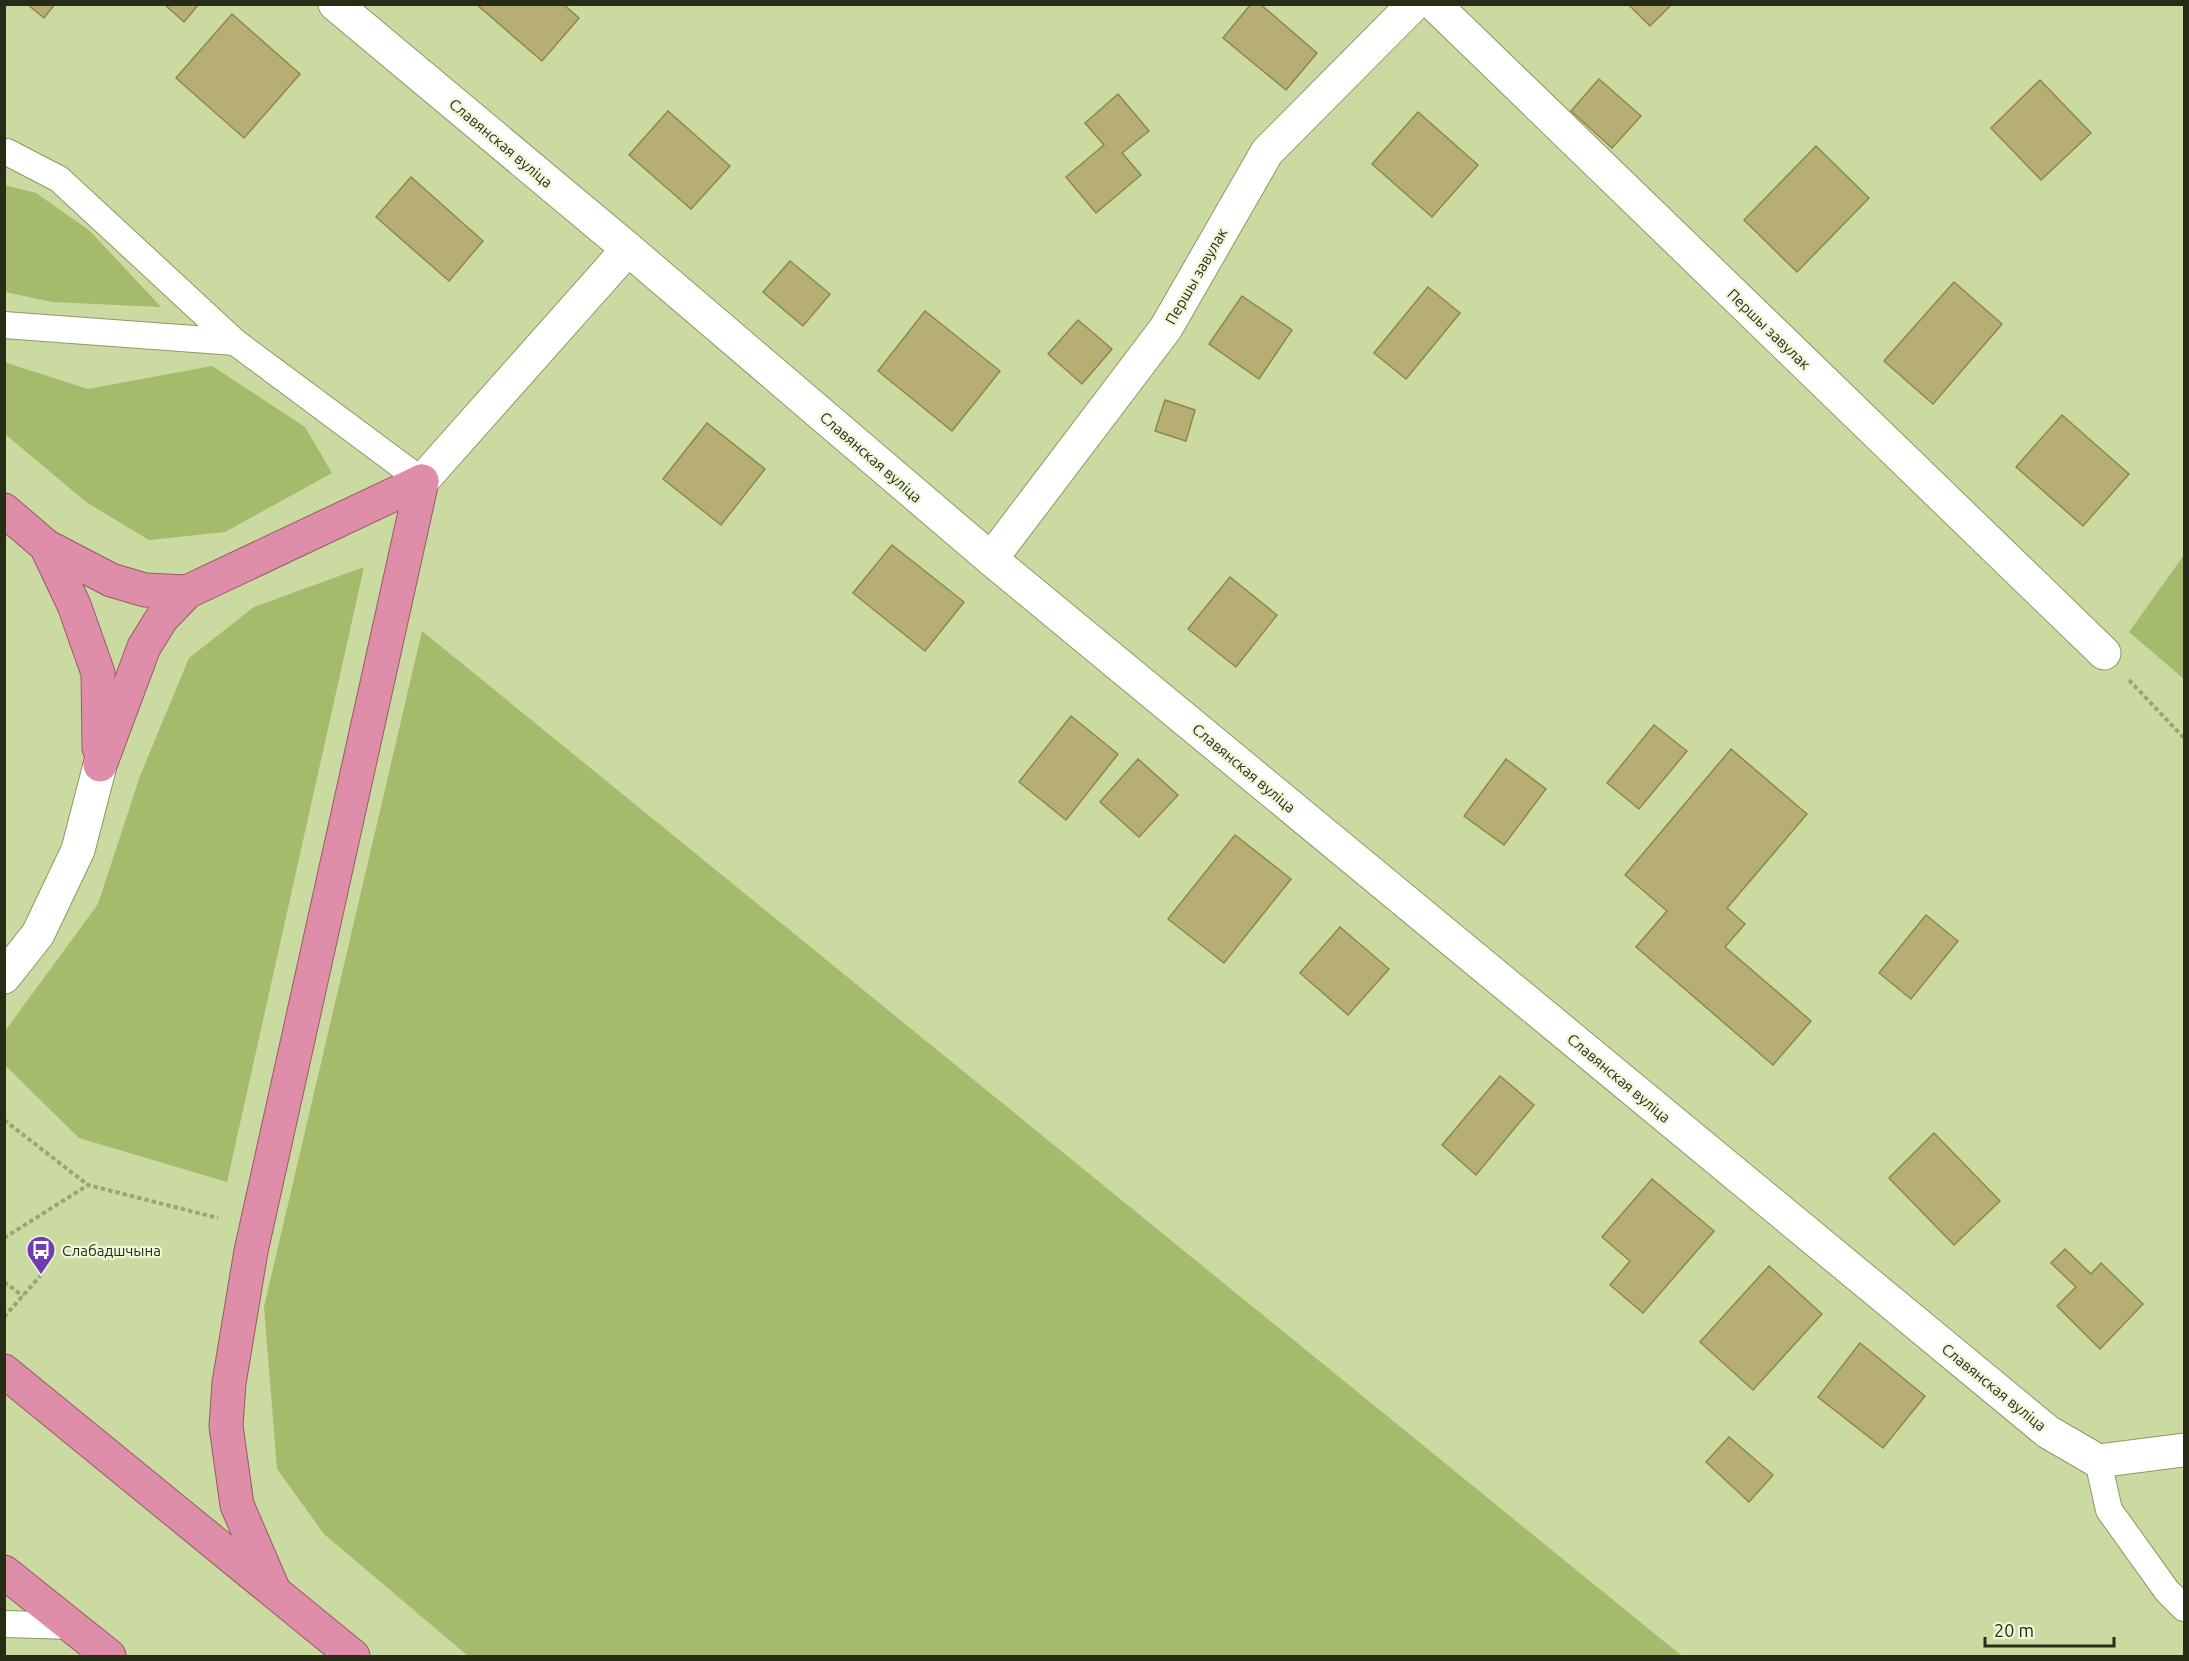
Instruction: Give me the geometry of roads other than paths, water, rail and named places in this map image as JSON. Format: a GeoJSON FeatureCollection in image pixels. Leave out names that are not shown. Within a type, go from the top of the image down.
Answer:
{"type":"FeatureCollection","features":[{"type":"Feature","properties":{"kind":"highway"},"geometry":{"type":"LineString","coordinates":[[100,765],[144,647],[162,618],[187,592],[422,481]]}},
{"type":"Feature","properties":{"kind":"highway"},"geometry":{"type":"LineString","coordinates":[[274,1591],[237,1505],[226,1426],[229,1383],[256,1228],[422,481]]}},
{"type":"Feature","properties":{"kind":"highway"},"geometry":{"type":"LineString","coordinates":[[4,510],[46,546],[111,580],[145,590],[187,592]]}},
{"type":"Feature","properties":{"kind":"highway"},"geometry":{"type":"LineString","coordinates":[[46,546],[74,605],[98,673],[100,765]]}},
{"type":"Feature","properties":{"kind":"highway"},"geometry":{"type":"LineString","coordinates":[[4,1371],[353,1656]]}},
{"type":"Feature","properties":{"kind":"highway"},"geometry":{"type":"LineString","coordinates":[[4,1572],[109,1656]]}},
{"type":"Feature","properties":{"kind":"street","name":"Славянская вуліца"},"geometry":{"type":"LineString","coordinates":[[335,4],[628,249],[991,559],[2039,1424],[2098,1461]]}},
{"type":"Feature","properties":{"kind":"street","name":"Першы завулак"},"geometry":{"type":"LineString","coordinates":[[991,559],[1166,328],[1267,152],[1414,4]]}},
{"type":"Feature","properties":{"kind":"street","name":"Першы завулак"},"geometry":{"type":"LineString","coordinates":[[1434,4],[2104,653]]}},
{"type":"Feature","properties":{"kind":"street"},"geometry":{"type":"LineString","coordinates":[[422,481],[628,249]]}},
{"type":"Feature","properties":{"kind":"street"},"geometry":{"type":"LineString","coordinates":[[4,977],[38,934],[78,850],[100,765]]}},
{"type":"Feature","properties":{"kind":"street"},"geometry":{"type":"LineString","coordinates":[[2098,1461],[2184,1450]]}},
{"type":"Feature","properties":{"kind":"lane"},"geometry":{"type":"LineString","coordinates":[[4,152],[59,179],[235,342],[422,481]]}},
{"type":"Feature","properties":{"kind":"lane"},"geometry":{"type":"LineString","coordinates":[[4,325],[235,342]]}},
{"type":"Feature","properties":{"kind":"lane"},"geometry":{"type":"LineString","coordinates":[[2098,1461],[2109,1510],[2167,1591],[2184,1608]]}},
{"type":"Feature","properties":{"kind":"lane"},"geometry":{"type":"LineString","coordinates":[[4,1624],[72,1626]]}},
{"type":"Feature","properties":{"kind":"place","name":"Слабадшчына"},"geometry":{"type":"Point","coordinates":[41,1276]}}]}
